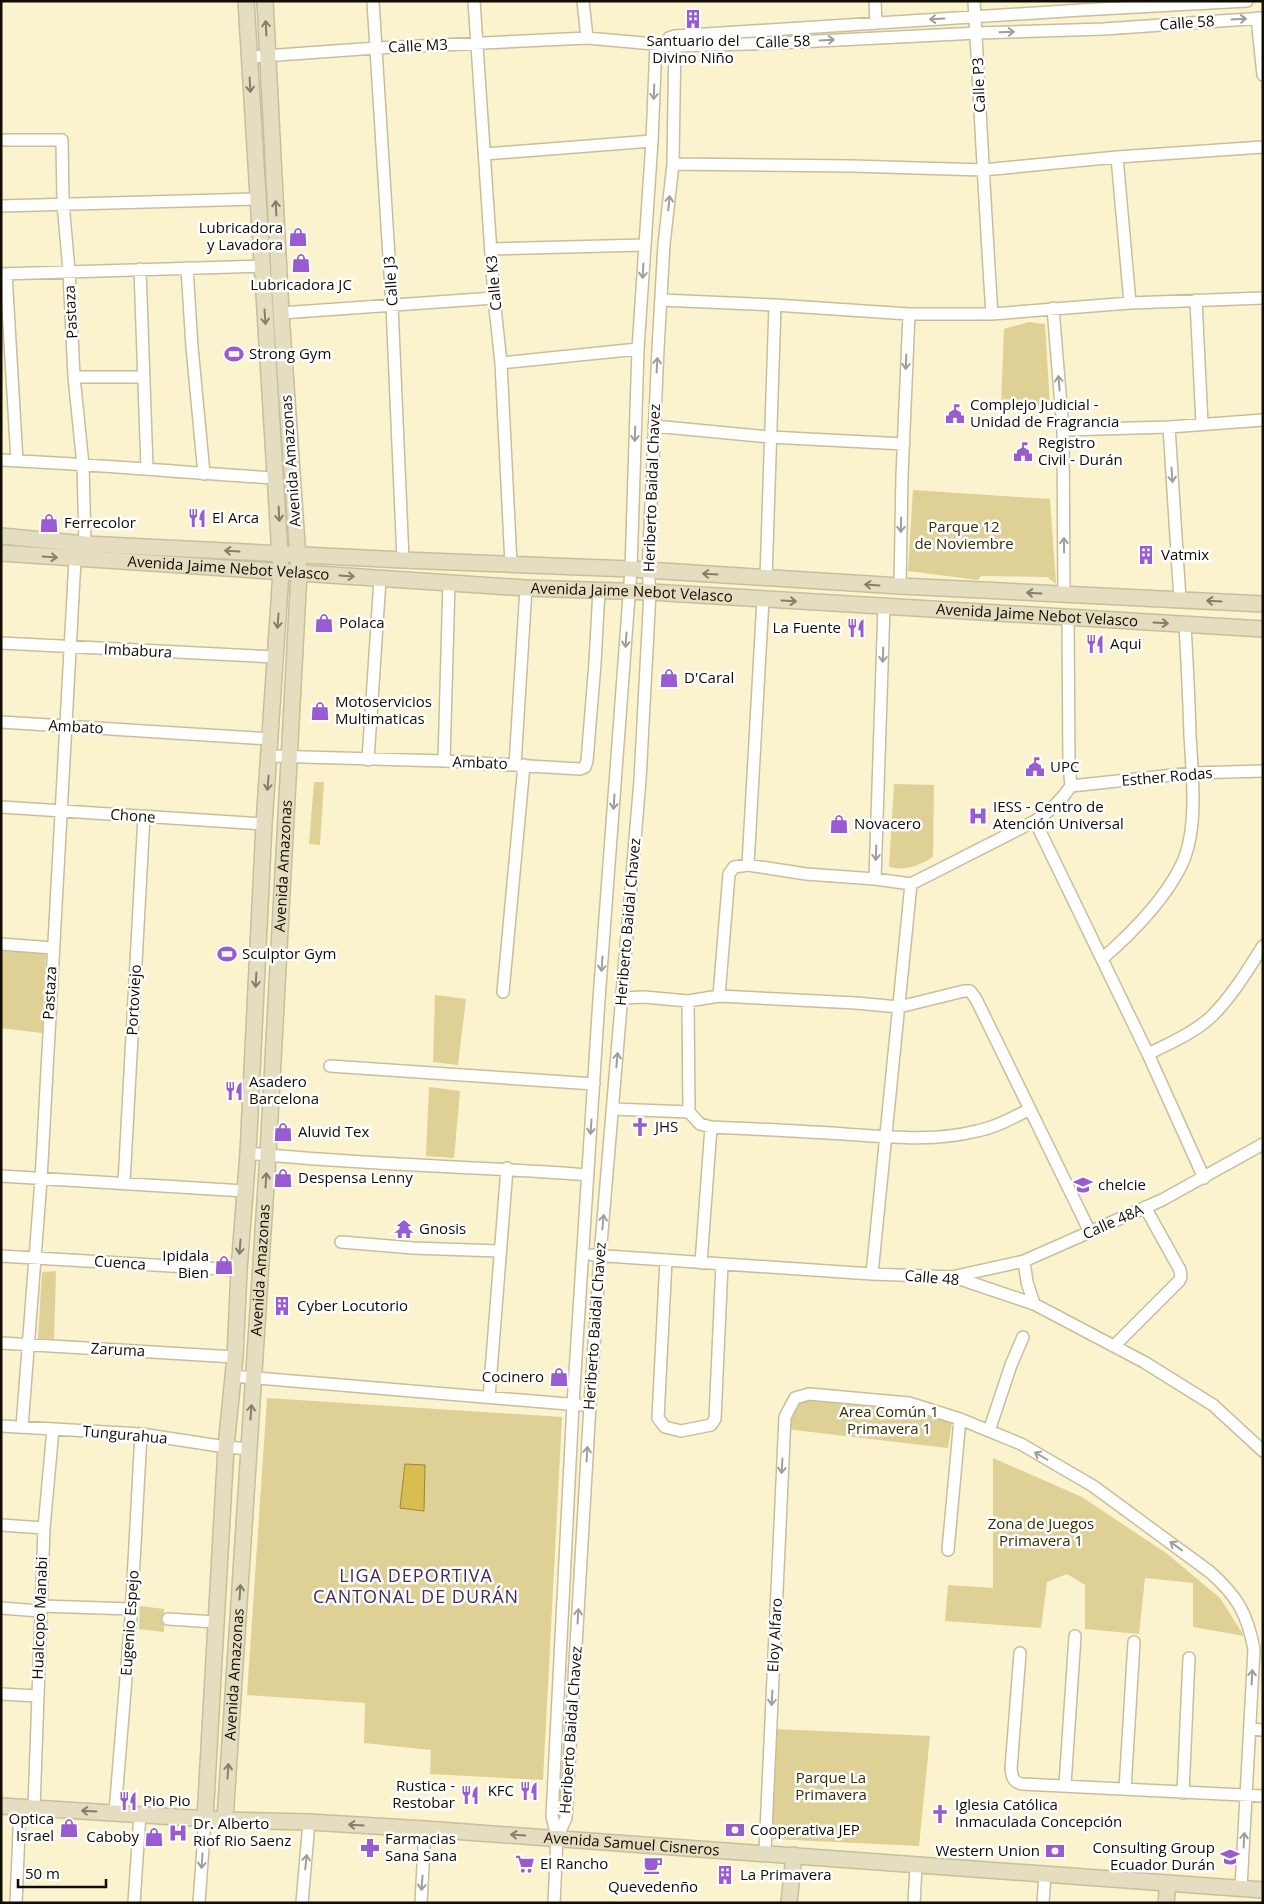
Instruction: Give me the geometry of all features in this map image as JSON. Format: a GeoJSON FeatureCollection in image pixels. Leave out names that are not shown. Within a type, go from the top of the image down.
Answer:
{"type":"FeatureCollection","features":[{"type":"Feature","properties":{"kind":"street","name":"Avenida Amazonas"},"geometry":{"type":"LineString","coordinates":[[205,1819],[226,1447],[235,1357],[244,1191],[248,1153],[264,824],[281,572],[246,1]]}},
{"type":"Feature","properties":{"kind":"street","name":"Avenida Amazonas"},"geometry":{"type":"LineString","coordinates":[[225,1820],[268,1155],[299,573],[281,313],[265,1]]}},
{"type":"Feature","properties":{"kind":"street","name":"Calle J3"},"geometry":{"type":"LineString","coordinates":[[372,1],[392,305],[403,560]]}},
{"type":"Feature","properties":{"kind":"street","name":"Calle K3"},"geometry":{"type":"LineString","coordinates":[[474,1],[494,298],[501,363],[511,564]]}},
{"type":"Feature","properties":{"kind":"street"},"geometry":{"type":"LineString","coordinates":[[583,1],[587,38]]}},
{"type":"Feature","properties":{"kind":"street"},"geometry":{"type":"LineString","coordinates":[[875,1],[876,23]]}},
{"type":"Feature","properties":{"kind":"street","name":"Calle P3"},"geometry":{"type":"LineString","coordinates":[[974,1],[978,33],[983,170],[992,314]]}},
{"type":"Feature","properties":{"kind":"street","name":"Calle 58"},"geometry":{"type":"LineString","coordinates":[[656,43],[876,23],[975,17],[1080,6],[1247,1]]}},
{"type":"Feature","properties":{"kind":"street"},"geometry":{"type":"LineString","coordinates":[[1179,3],[1180,23]]}},
{"type":"Feature","properties":{"kind":"street"},"geometry":{"type":"LineString","coordinates":[[1260,18],[1263,75]]}},
{"type":"Feature","properties":{"kind":"street","name":"Calle 58"},"geometry":{"type":"LineString","coordinates":[[675,41],[778,43],[1104,29],[1260,18]]}},
{"type":"Feature","properties":{"kind":"street","name":"Calle M3"},"geometry":{"type":"LineString","coordinates":[[249,57],[376,48],[587,38],[656,43]]}},
{"type":"Feature","properties":{"kind":"street","name":"Heriberto Baidal Chavez"},"geometry":{"type":"LineString","coordinates":[[557,1838],[566,1818],[600,1256],[640,780],[650,592],[648,571],[654,426],[664,244],[673,164],[675,41]]}},
{"type":"Feature","properties":{"kind":"street","name":"Heriberto Baidal Chavez"},"geometry":{"type":"LineString","coordinates":[[557,1838],[552,1816],[573,1404],[630,592],[638,349],[652,141],[656,43]]}},
{"type":"Feature","properties":{"kind":"street","name":"Pastaza"},"geometry":{"type":"LineString","coordinates":[[1,140],[62,140],[63,203],[69,271],[74,377],[82,466],[85,544]]}},
{"type":"Feature","properties":{"kind":"street"},"geometry":{"type":"LineString","coordinates":[[485,154],[652,141]]}},
{"type":"Feature","properties":{"kind":"street"},"geometry":{"type":"LineString","coordinates":[[673,164],[983,170],[1117,157],[1263,147]]}},
{"type":"Feature","properties":{"kind":"street"},"geometry":{"type":"LineString","coordinates":[[1117,157],[1130,303]]}},
{"type":"Feature","properties":{"kind":"street"},"geometry":{"type":"LineString","coordinates":[[1,206],[257,199]]}},
{"type":"Feature","properties":{"kind":"street"},"geometry":{"type":"LineString","coordinates":[[491,249],[644,245]]}},
{"type":"Feature","properties":{"kind":"street"},"geometry":{"type":"LineString","coordinates":[[17,461],[4,274],[262,266]]}},
{"type":"Feature","properties":{"kind":"street"},"geometry":{"type":"LineString","coordinates":[[187,268],[192,348],[204,474]]}},
{"type":"Feature","properties":{"kind":"street"},"geometry":{"type":"LineString","coordinates":[[140,270],[147,468]]}},
{"type":"Feature","properties":{"kind":"street"},"geometry":{"type":"LineString","coordinates":[[281,313],[494,298]]}},
{"type":"Feature","properties":{"kind":"street"},"geometry":{"type":"LineString","coordinates":[[662,300],[909,314],[992,314],[1130,303],[1263,298]]}},
{"type":"Feature","properties":{"kind":"street"},"geometry":{"type":"LineString","coordinates":[[1196,300],[1202,424]]}},
{"type":"Feature","properties":{"kind":"street"},"geometry":{"type":"LineString","coordinates":[[766,578],[775,305]]}},
{"type":"Feature","properties":{"kind":"street"},"geometry":{"type":"LineString","coordinates":[[1052,308],[1063,430],[1064,594]]}},
{"type":"Feature","properties":{"kind":"street"},"geometry":{"type":"LineString","coordinates":[[900,586],[902,476],[909,314]]}},
{"type":"Feature","properties":{"kind":"street"},"geometry":{"type":"LineString","coordinates":[[501,363],[638,349]]}},
{"type":"Feature","properties":{"kind":"street"},"geometry":{"type":"LineString","coordinates":[[74,377],[143,377]]}},
{"type":"Feature","properties":{"kind":"street"},"geometry":{"type":"LineString","coordinates":[[1063,430],[1169,427],[1263,420]]}},
{"type":"Feature","properties":{"kind":"street"},"geometry":{"type":"LineString","coordinates":[[654,426],[770,438],[904,444]]}},
{"type":"Feature","properties":{"kind":"street"},"geometry":{"type":"LineString","coordinates":[[1169,427],[1180,600]]}},
{"type":"Feature","properties":{"kind":"street"},"geometry":{"type":"LineString","coordinates":[[1,460],[82,466],[147,468],[204,474],[276,478]]}},
{"type":"Feature","properties":{"kind":"street","name":"Avenida Jaime Nebot Velasco"},"geometry":{"type":"LineString","coordinates":[[1,536],[85,544],[631,569],[900,586],[1263,604]]}},
{"type":"Feature","properties":{"kind":"street","name":"Avenida Jaime Nebot Velasco"},"geometry":{"type":"LineString","coordinates":[[1,553],[526,588],[650,592],[1263,629]]}},
{"type":"Feature","properties":{"kind":"street","name":"Pastaza"},"geometry":{"type":"LineString","coordinates":[[22,1427],[30,1345],[41,1180],[75,559]]}},
{"type":"Feature","properties":{"kind":"street"},"geometry":{"type":"LineString","coordinates":[[368,760],[380,579]]}},
{"type":"Feature","properties":{"kind":"street"},"geometry":{"type":"LineString","coordinates":[[444,761],[449,582]]}},
{"type":"Feature","properties":{"kind":"street","name":"Ambato"},"geometry":{"type":"LineString","coordinates":[[270,756],[519,765],[526,588]]}},
{"type":"Feature","properties":{"kind":"street"},"geometry":{"type":"LineString","coordinates":[[503,992],[519,765],[580,770],[585,767],[595,663],[598,590]]}},
{"type":"Feature","properties":{"kind":"street"},"geometry":{"type":"LineString","coordinates":[[748,865],[763,599]]}},
{"type":"Feature","properties":{"kind":"street"},"geometry":{"type":"LineString","coordinates":[[875,879],[884,606]]}},
{"type":"Feature","properties":{"kind":"street"},"geometry":{"type":"LineString","coordinates":[[719,996],[729,874],[734,867],[748,865],[806,874],[875,879],[911,884],[1035,821],[1061,801],[1071,786],[1068,618]]}},
{"type":"Feature","properties":{"kind":"street"},"geometry":{"type":"LineString","coordinates":[[1102,958],[1141,922],[1168,888],[1182,865],[1192,836],[1192,773],[1185,625]]}},
{"type":"Feature","properties":{"kind":"street","name":"Imbabura"},"geometry":{"type":"LineString","coordinates":[[1,643],[275,657]]}},
{"type":"Feature","properties":{"kind":"street","name":"Ambato"},"geometry":{"type":"LineString","coordinates":[[1,722],[270,739]]}},
{"type":"Feature","properties":{"kind":"street","name":"Esther Rodas"},"geometry":{"type":"LineString","coordinates":[[1071,786],[1192,773],[1263,771]]}},
{"type":"Feature","properties":{"kind":"street","name":"Chone"},"geometry":{"type":"LineString","coordinates":[[1,807],[264,824]]}},
{"type":"Feature","properties":{"kind":"street","name":"Portoviejo"},"geometry":{"type":"LineString","coordinates":[[124,1183],[144,816]]}},
{"type":"Feature","properties":{"kind":"street"},"geometry":{"type":"LineString","coordinates":[[1035,821],[1148,1054],[1204,1178]]}},
{"type":"Feature","properties":{"kind":"street"},"geometry":{"type":"LineString","coordinates":[[872,1274],[911,884]]}},
{"type":"Feature","properties":{"kind":"street"},"geometry":{"type":"LineString","coordinates":[[1,944],[53,948]]}},
{"type":"Feature","properties":{"kind":"street"},"geometry":{"type":"LineString","coordinates":[[1148,1054],[1187,1034],[1211,1016],[1232,993],[1263,946]]}},
{"type":"Feature","properties":{"kind":"street"},"geometry":{"type":"LineString","coordinates":[[622,998],[644,997],[688,1001],[719,996],[899,1007],[970,991],[976,999],[1090,1232]]}},
{"type":"Feature","properties":{"kind":"street"},"geometry":{"type":"LineString","coordinates":[[688,1001],[689,1112],[700,1124],[711,1127],[847,1134],[886,1138],[927,1138],[978,1131],[1002,1123],[1030,1110]]}},
{"type":"Feature","properties":{"kind":"street"},"geometry":{"type":"LineString","coordinates":[[330,1066],[594,1084]]}},
{"type":"Feature","properties":{"kind":"street"},"geometry":{"type":"LineString","coordinates":[[612,1109],[689,1112]]}},
{"type":"Feature","properties":{"kind":"street"},"geometry":{"type":"LineString","coordinates":[[701,1263],[711,1127]]}},
{"type":"Feature","properties":{"kind":"street","name":"Calle 48A"},"geometry":{"type":"LineString","coordinates":[[954,1277],[1024,1261],[1145,1207],[1204,1178],[1263,1144]]}},
{"type":"Feature","properties":{"kind":"street"},"geometry":{"type":"LineString","coordinates":[[248,1153],[347,1162],[507,1168],[588,1175]]}},
{"type":"Feature","properties":{"kind":"street"},"geometry":{"type":"LineString","coordinates":[[489,1397],[507,1168]]}},
{"type":"Feature","properties":{"kind":"street"},"geometry":{"type":"LineString","coordinates":[[1,1176],[41,1180],[244,1191]]}},
{"type":"Feature","properties":{"kind":"street"},"geometry":{"type":"LineString","coordinates":[[1114,1346],[1179,1282],[1181,1277],[1180,1270],[1145,1207]]}},
{"type":"Feature","properties":{"kind":"street"},"geometry":{"type":"LineString","coordinates":[[341,1242],[413,1248],[499,1251]]}},
{"type":"Feature","properties":{"kind":"street","name":"Calle 48"},"geometry":{"type":"LineString","coordinates":[[583,1254],[872,1274],[954,1277],[1034,1304],[1144,1362],[1213,1405],[1263,1451]]}},
{"type":"Feature","properties":{"kind":"street","name":"Cuenca"},"geometry":{"type":"LineString","coordinates":[[1,1256],[239,1270]]}},
{"type":"Feature","properties":{"kind":"street"},"geometry":{"type":"LineString","coordinates":[[666,1260],[658,1418],[664,1426],[681,1431],[695,1427],[706,1427],[711,1425],[715,1419],[722,1264]]}},
{"type":"Feature","properties":{"kind":"street"},"geometry":{"type":"LineString","coordinates":[[1024,1261],[1027,1282],[1034,1304]]}},
{"type":"Feature","properties":{"kind":"street"},"geometry":{"type":"LineString","coordinates":[[989,1431],[1023,1337]]}},
{"type":"Feature","properties":{"kind":"street","name":"Zaruma"},"geometry":{"type":"LineString","coordinates":[[1,1343],[235,1357]]}},
{"type":"Feature","properties":{"kind":"street"},"geometry":{"type":"LineString","coordinates":[[233,1376],[590,1406]]}},
{"type":"Feature","properties":{"kind":"street","name":"Eloy Alfaro"},"geometry":{"type":"LineString","coordinates":[[765,1852],[785,1417],[795,1398],[809,1394],[909,1403],[960,1419]]}},
{"type":"Feature","properties":{"kind":"street"},"geometry":{"type":"LineString","coordinates":[[948,1550],[960,1419],[1021,1444],[1093,1486],[1210,1572],[1228,1588],[1249,1624],[1254,1649],[1241,1888]]}},
{"type":"Feature","properties":{"kind":"street","name":"Tungurahua"},"geometry":{"type":"LineString","coordinates":[[1,1426],[141,1434],[249,1449]]}},
{"type":"Feature","properties":{"kind":"street","name":"Hualcopo Manabi"},"geometry":{"type":"LineString","coordinates":[[16,1903],[37,1696],[44,1528],[53,1429]]}},
{"type":"Feature","properties":{"kind":"street","name":"Eugenio Espejo"},"geometry":{"type":"LineString","coordinates":[[115,1812],[132,1609],[141,1434]]}},
{"type":"Feature","properties":{"kind":"street"},"geometry":{"type":"LineString","coordinates":[[1,1525],[44,1528]]}},
{"type":"Feature","properties":{"kind":"street"},"geometry":{"type":"LineString","coordinates":[[1,1608],[132,1609]]}},
{"type":"Feature","properties":{"kind":"street"},"geometry":{"type":"LineString","coordinates":[[168,1619],[215,1622]]}},
{"type":"Feature","properties":{"kind":"street"},"geometry":{"type":"LineString","coordinates":[[1065,1785],[1075,1636]]}},
{"type":"Feature","properties":{"kind":"street"},"geometry":{"type":"LineString","coordinates":[[1125,1789],[1134,1642]]}},
{"type":"Feature","properties":{"kind":"street"},"geometry":{"type":"LineString","coordinates":[[1020,1653],[1011,1759],[1011,1776],[1016,1782],[1022,1784],[1263,1796]]}},
{"type":"Feature","properties":{"kind":"street"},"geometry":{"type":"LineString","coordinates":[[1182,1793],[1189,1658]]}},
{"type":"Feature","properties":{"kind":"street"},"geometry":{"type":"LineString","coordinates":[[1,1694],[37,1696]]}},
{"type":"Feature","properties":{"kind":"street"},"geometry":{"type":"LineString","coordinates":[[1250,1729],[1263,1730]]}},
{"type":"Feature","properties":{"kind":"street","name":"Avenida Samuel Cisneros"},"geometry":{"type":"LineString","coordinates":[[1,1806],[205,1819],[425,1828],[765,1852],[916,1866],[1263,1890]]}},
{"type":"Feature","properties":{"kind":"street"},"geometry":{"type":"LineString","coordinates":[[134,1903],[140,1814]]}},
{"type":"Feature","properties":{"kind":"street"},"geometry":{"type":"LineString","coordinates":[[199,1903],[205,1819]]}},
{"type":"Feature","properties":{"kind":"street"},"geometry":{"type":"LineString","coordinates":[[302,1903],[309,1822]]}},
{"type":"Feature","properties":{"kind":"street"},"geometry":{"type":"LineString","coordinates":[[421,1903],[425,1828]]}},
{"type":"Feature","properties":{"kind":"street"},"geometry":{"type":"LineString","coordinates":[[554,1903],[557,1838]]}},
{"type":"Feature","properties":{"kind":"street"},"geometry":{"type":"LineString","coordinates":[[789,1903],[794,1855]]}},
{"type":"Feature","properties":{"kind":"street"},"geometry":{"type":"LineString","coordinates":[[914,1903],[916,1866]]}},
{"type":"Feature","properties":{"kind":"street"},"geometry":{"type":"LineString","coordinates":[[1043,1903],[1045,1874]]}},
{"type":"Feature","properties":{"kind":"street"},"geometry":{"type":"LineString","coordinates":[[1166,1903],[1168,1883]]}},
{"type":"Feature","properties":{"kind":"green space"},"geometry":{"type":"Polygon","coordinates":[[[1029,322],[1045,324],[1050,407],[1001,406],[1004,329],[1029,322]]]}},
{"type":"Feature","properties":{"kind":"green space","name":"Parque 12 de Noviembre"},"geometry":{"type":"Polygon","coordinates":[[[913,490],[1050,499],[1056,584],[1047,577],[981,576],[978,580],[908,571],[913,490]]]}},
{"type":"Feature","properties":{"kind":"green space"},"geometry":{"type":"Polygon","coordinates":[[[314,782],[324,782],[320,845],[309,844],[314,782]]]}},
{"type":"Feature","properties":{"kind":"green space"},"geometry":{"type":"Polygon","coordinates":[[[894,784],[934,785],[933,857],[906,868],[889,867],[894,784]]]}},
{"type":"Feature","properties":{"kind":"green space"},"geometry":{"type":"Polygon","coordinates":[[[1,951],[46,953],[42,1033],[1,1028],[1,951]]]}},
{"type":"Feature","properties":{"kind":"green space"},"geometry":{"type":"Polygon","coordinates":[[[435,995],[466,999],[458,1065],[433,1062],[435,995]]]}},
{"type":"Feature","properties":{"kind":"green space"},"geometry":{"type":"Polygon","coordinates":[[[429,1087],[460,1091],[454,1158],[426,1156],[429,1087]]]}},
{"type":"Feature","properties":{"kind":"green space"},"geometry":{"type":"Polygon","coordinates":[[[56,1271],[54,1339],[38,1339],[42,1272],[56,1271]]]}},
{"type":"Feature","properties":{"kind":"green space","name":"LIGA DEPORTIVA CANTONAL DE DURÁN"},"geometry":{"type":"Polygon","coordinates":[[[267,1398],[562,1417],[543,1780],[430,1774],[431,1750],[364,1743],[365,1703],[247,1695],[267,1398]]]}},
{"type":"Feature","properties":{"kind":"green space","name":"Area Común 1 Primavera 1"},"geometry":{"type":"Polygon","coordinates":[[[795,1398],[876,1400],[953,1416],[948,1448],[786,1429],[795,1398]]]}},
{"type":"Feature","properties":{"kind":"green space","name":"Zona de Juegos Primavera 1"},"geometry":{"type":"Polygon","coordinates":[[[993,1458],[1082,1497],[1166,1553],[1220,1598],[1244,1636],[1193,1627],[1193,1583],[1145,1578],[1139,1634],[1085,1629],[1085,1585],[1067,1574],[1047,1582],[1041,1628],[945,1621],[948,1585],[993,1588],[993,1458]]]}},
{"type":"Feature","properties":{"kind":"green space"},"geometry":{"type":"Polygon","coordinates":[[[140,1606],[164,1609],[164,1632],[139,1629],[140,1606]]]}},
{"type":"Feature","properties":{"kind":"green space","name":"Parque La Primavera"},"geometry":{"type":"Polygon","coordinates":[[[776,1729],[930,1736],[919,1846],[772,1839],[776,1729]]]}},
{"type":"Feature","properties":{"kind":"shaded area"},"geometry":{"type":"Polygon","coordinates":[[[405,1464],[425,1465],[424,1511],[400,1508],[405,1464]]]}},
{"type":"Feature","properties":{"kind":"place","name":"Santuario del Divino Niño"},"geometry":{"type":"Point","coordinates":[693,19]}},
{"type":"Feature","properties":{"kind":"place","name":"Lubricadora y Lavadora"},"geometry":{"type":"Point","coordinates":[298,237]}},
{"type":"Feature","properties":{"kind":"place","name":"Lubricadora JC"},"geometry":{"type":"Point","coordinates":[301,263]}},
{"type":"Feature","properties":{"kind":"place","name":"Strong Gym"},"geometry":{"type":"Point","coordinates":[234,354]}},
{"type":"Feature","properties":{"kind":"place","name":"Complejo Judicial - Unidad de Fragrancia"},"geometry":{"type":"Point","coordinates":[955,414]}},
{"type":"Feature","properties":{"kind":"place","name":"Registro Civil - Durán"},"geometry":{"type":"Point","coordinates":[1023,452]}},
{"type":"Feature","properties":{"kind":"place","name":"El Arca"},"geometry":{"type":"Point","coordinates":[197,518]}},
{"type":"Feature","properties":{"kind":"place","name":"Ferrecolor"},"geometry":{"type":"Point","coordinates":[49,523]}},
{"type":"Feature","properties":{"kind":"place","name":"Vatmix"},"geometry":{"type":"Point","coordinates":[1146,555]}},
{"type":"Feature","properties":{"kind":"place","name":"Polaca"},"geometry":{"type":"Point","coordinates":[324,623]}},
{"type":"Feature","properties":{"kind":"place","name":"La Fuente"},"geometry":{"type":"Point","coordinates":[856,628]}},
{"type":"Feature","properties":{"kind":"place","name":"Aqui"},"geometry":{"type":"Point","coordinates":[1095,644]}},
{"type":"Feature","properties":{"kind":"place","name":"D'Caral"},"geometry":{"type":"Point","coordinates":[669,678]}},
{"type":"Feature","properties":{"kind":"place","name":"Motoservicios Multimaticas"},"geometry":{"type":"Point","coordinates":[320,711]}},
{"type":"Feature","properties":{"kind":"place","name":"UPC"},"geometry":{"type":"Point","coordinates":[1035,767]}},
{"type":"Feature","properties":{"kind":"place","name":"IESS - Centro de Atención Universal"},"geometry":{"type":"Point","coordinates":[978,816]}},
{"type":"Feature","properties":{"kind":"place","name":"Novacero"},"geometry":{"type":"Point","coordinates":[839,824]}},
{"type":"Feature","properties":{"kind":"place","name":"Sculptor Gym"},"geometry":{"type":"Point","coordinates":[227,954]}},
{"type":"Feature","properties":{"kind":"place","name":"Asadero Barcelona"},"geometry":{"type":"Point","coordinates":[234,1091]}},
{"type":"Feature","properties":{"kind":"place","name":"JHS"},"geometry":{"type":"Point","coordinates":[640,1127]}},
{"type":"Feature","properties":{"kind":"place","name":"Aluvid Tex"},"geometry":{"type":"Point","coordinates":[283,1132]}},
{"type":"Feature","properties":{"kind":"place","name":"Despensa Lenny"},"geometry":{"type":"Point","coordinates":[283,1178]}},
{"type":"Feature","properties":{"kind":"place","name":"chelcie"},"geometry":{"type":"Point","coordinates":[1083,1185]}},
{"type":"Feature","properties":{"kind":"place","name":"Gnosis"},"geometry":{"type":"Point","coordinates":[404,1229]}},
{"type":"Feature","properties":{"kind":"place","name":"Ipidala Bien"},"geometry":{"type":"Point","coordinates":[224,1265]}},
{"type":"Feature","properties":{"kind":"place","name":"Cyber Locutorio"},"geometry":{"type":"Point","coordinates":[282,1306]}},
{"type":"Feature","properties":{"kind":"place","name":"Cocinero"},"geometry":{"type":"Point","coordinates":[559,1377]}},
{"type":"Feature","properties":{"kind":"place","name":"KFC"},"geometry":{"type":"Point","coordinates":[529,1791]}},
{"type":"Feature","properties":{"kind":"place","name":"Rustica - Restobar"},"geometry":{"type":"Point","coordinates":[470,1795]}},
{"type":"Feature","properties":{"kind":"place","name":"Pio Pio"},"geometry":{"type":"Point","coordinates":[128,1801]}},
{"type":"Feature","properties":{"kind":"place","name":"Iglesia Católica Inmaculada Concepción"},"geometry":{"type":"Point","coordinates":[940,1814]}},
{"type":"Feature","properties":{"kind":"place","name":"Optica Israel"},"geometry":{"type":"Point","coordinates":[69,1828]}},
{"type":"Feature","properties":{"kind":"place","name":"Cooperativa JEP"},"geometry":{"type":"Point","coordinates":[735,1830]}},
{"type":"Feature","properties":{"kind":"place","name":"Dr. Alberto Riof Rio Saenz"},"geometry":{"type":"Point","coordinates":[178,1833]}},
{"type":"Feature","properties":{"kind":"place","name":"Caboby"},"geometry":{"type":"Point","coordinates":[154,1837]}},
{"type":"Feature","properties":{"kind":"place","name":"Farmacias Sana Sana"},"geometry":{"type":"Point","coordinates":[370,1848]}},
{"type":"Feature","properties":{"kind":"place","name":"Western Union"},"geometry":{"type":"Point","coordinates":[1055,1851]}},
{"type":"Feature","properties":{"kind":"place","name":"Consulting Group Ecuador Durán"},"geometry":{"type":"Point","coordinates":[1230,1857]}},
{"type":"Feature","properties":{"kind":"place","name":"El Rancho"},"geometry":{"type":"Point","coordinates":[525,1864]}},
{"type":"Feature","properties":{"kind":"place","name":"Quevedenño"},"geometry":{"type":"Point","coordinates":[653,1865]}},
{"type":"Feature","properties":{"kind":"place","name":"La Primavera"},"geometry":{"type":"Point","coordinates":[725,1875]}},
{"type":"Feature","properties":{"kind":"district","name":"LIGA DEPORTIVA CANTONAL DE DURÁN"},"geometry":{"type":"Point","coordinates":[416,1586]}}]}
